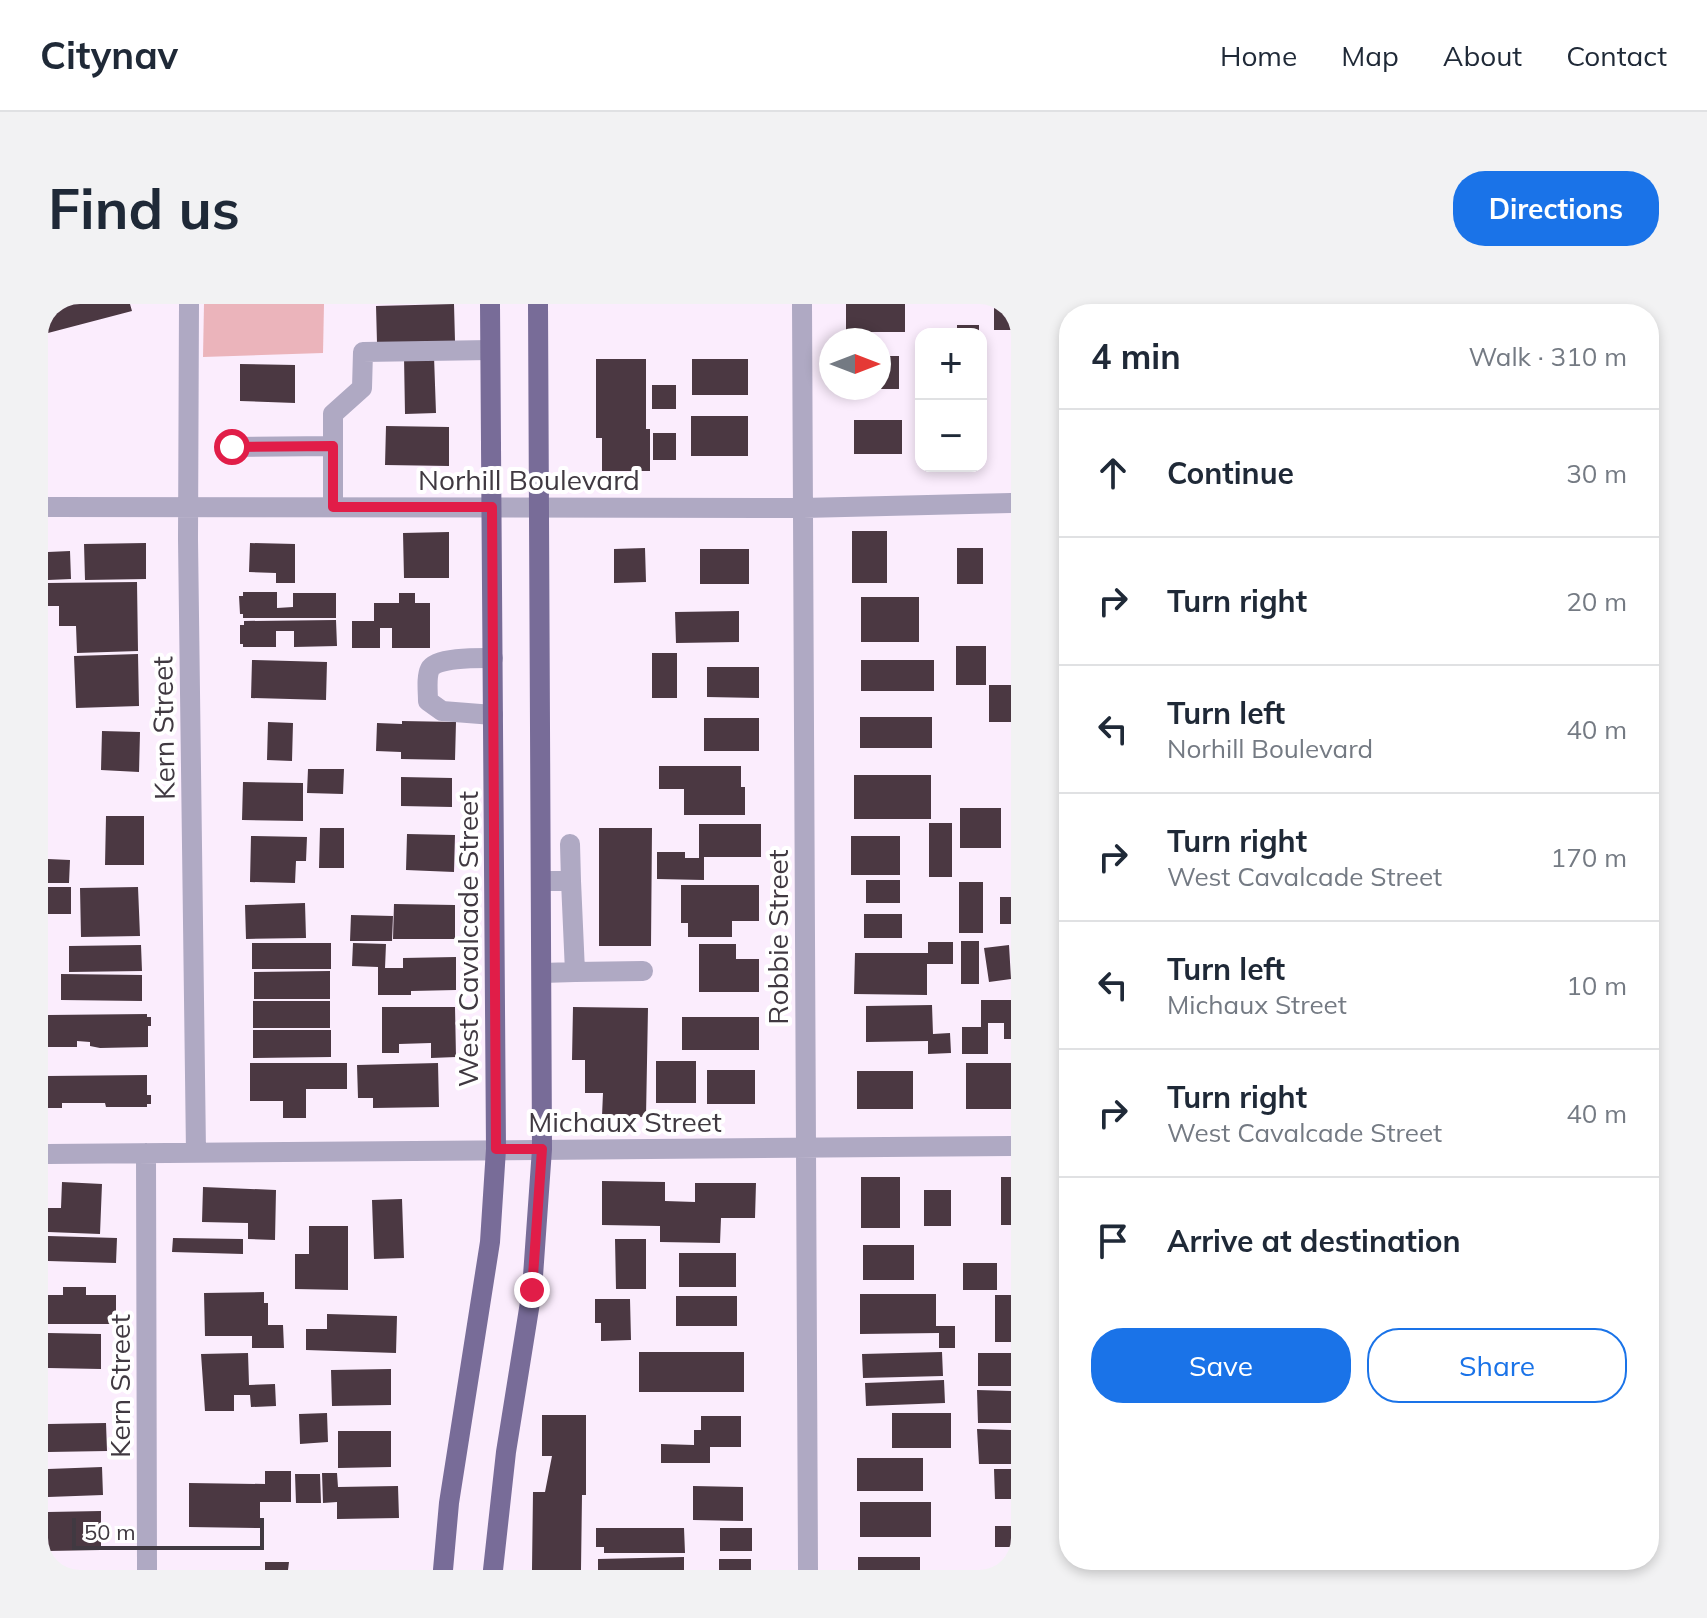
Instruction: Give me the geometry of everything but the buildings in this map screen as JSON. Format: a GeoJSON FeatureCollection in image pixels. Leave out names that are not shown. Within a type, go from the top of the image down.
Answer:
{"type":"FeatureCollection","features":[{"type":"Feature","properties":{"kind":"main road","name":"West Cavalcade Street"},"geometry":{"type":"LineString","coordinates":[[443,1570],[449,1503],[488,1256],[496,1149],[490,304]]}},
{"type":"Feature","properties":{"kind":"main road"},"geometry":{"type":"LineString","coordinates":[[493,1570],[506,1452],[532,1290],[542,1149],[538,304]]}},
{"type":"Feature","properties":{"kind":"street","name":"Kern Street"},"geometry":{"type":"LineString","coordinates":[[189,304],[188,508],[196,1152]]}},
{"type":"Feature","properties":{"kind":"street","name":"Robbie Street"},"geometry":{"type":"LineString","coordinates":[[802,304],[808,1570]]}},
{"type":"Feature","properties":{"kind":"street"},"geometry":{"type":"LineString","coordinates":[[333,507],[333,414],[362,388],[363,352],[490,350]]}},
{"type":"Feature","properties":{"kind":"street"},"geometry":{"type":"LineString","coordinates":[[232,447],[333,446]]}},
{"type":"Feature","properties":{"kind":"street","name":"Norhill Boulevard"},"geometry":{"type":"LineString","coordinates":[[48,507],[803,508],[1011,503]]}},
{"type":"Feature","properties":{"kind":"street"},"geometry":{"type":"LineString","coordinates":[[493,658],[444,661],[433,665],[429,670],[428,701],[442,711],[493,715]]}},
{"type":"Feature","properties":{"kind":"street"},"geometry":{"type":"LineString","coordinates":[[570,844],[575,972]]}},
{"type":"Feature","properties":{"kind":"street"},"geometry":{"type":"LineString","coordinates":[[541,881],[571,881]]}},
{"type":"Feature","properties":{"kind":"street"},"geometry":{"type":"LineString","coordinates":[[542,973],[643,971]]}},
{"type":"Feature","properties":{"kind":"street","name":"Michaux Street"},"geometry":{"type":"LineString","coordinates":[[48,1154],[1011,1146]]}},
{"type":"Feature","properties":{"kind":"street","name":"Kern Street"},"geometry":{"type":"LineString","coordinates":[[146,1153],[147,1570]]}},
{"type":"Feature","properties":{"kind":"shaded area"},"geometry":{"type":"Polygon","coordinates":[[[204,304],[324,304],[323,353],[203,357],[204,304]]]}},
{"type":"Feature","properties":{"kind":"route"},"geometry":{"type":"LineString","coordinates":[[232,447],[333,446],[333,507],[492,507],[496,1149],[542,1149],[532,1290]]}}]}
